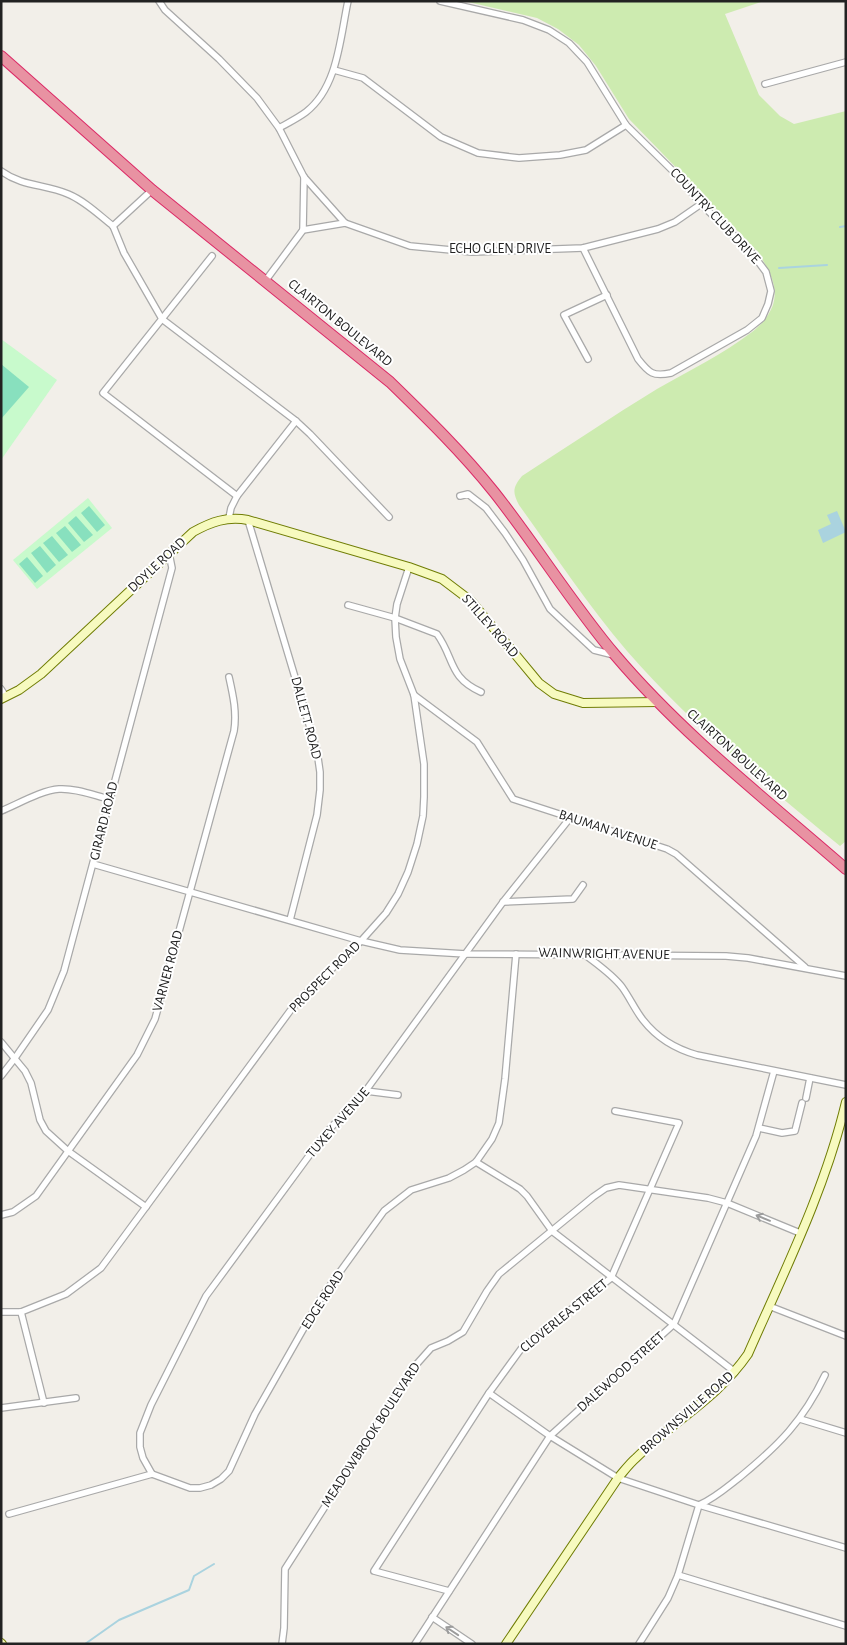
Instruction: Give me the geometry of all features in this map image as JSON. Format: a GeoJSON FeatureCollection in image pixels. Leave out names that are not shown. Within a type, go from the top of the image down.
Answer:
{"type":"FeatureCollection","features":[{"type":"Feature","properties":{"kind":"highway","name":"CLAIRTON BOULEVARD"},"geometry":{"type":"LineString","coordinates":[[1,56],[152,190],[266,280],[390,382],[450,442],[494,493],[586,619],[616,656],[658,702],[702,745],[846,869]]}},
{"type":"Feature","properties":{"kind":"street","name":"ECHO GLEN DRIVE"},"geometry":{"type":"LineString","coordinates":[[159,1],[165,10],[219,59],[257,98],[279,128],[304,178],[345,223],[410,246],[472,252],[583,248],[658,229],[675,222],[701,204]]}},
{"type":"Feature","properties":{"kind":"street"},"geometry":{"type":"LineString","coordinates":[[279,128],[307,112],[323,92],[334,70],[348,1]]}},
{"type":"Feature","properties":{"kind":"street","name":"COUNTRY CLUB DRIVE"},"geometry":{"type":"LineString","coordinates":[[440,1],[523,20],[549,30],[569,43],[587,62],[626,125],[679,177],[701,204],[751,252],[766,272],[771,290],[768,304],[762,318],[747,330],[671,373],[659,376],[648,372],[638,359],[583,248]]}},
{"type":"Feature","properties":{"kind":"street"},"geometry":{"type":"LineString","coordinates":[[765,84],[846,62]]}},
{"type":"Feature","properties":{"kind":"street"},"geometry":{"type":"LineString","coordinates":[[334,70],[363,78],[441,137],[478,153],[518,158],[568,154],[586,150],[626,125]]}},
{"type":"Feature","properties":{"kind":"street"},"geometry":{"type":"LineString","coordinates":[[1,171],[18,182],[73,196],[113,226],[124,253],[162,319],[296,421],[389,517]]}},
{"type":"Feature","properties":{"kind":"street"},"geometry":{"type":"LineString","coordinates":[[266,280],[303,230],[304,178]]}},
{"type":"Feature","properties":{"kind":"street"},"geometry":{"type":"LineString","coordinates":[[113,226],[152,190]]}},
{"type":"Feature","properties":{"kind":"street"},"geometry":{"type":"LineString","coordinates":[[303,230],[345,223]]}},
{"type":"Feature","properties":{"kind":"street"},"geometry":{"type":"LineString","coordinates":[[212,256],[103,393],[237,496]]}},
{"type":"Feature","properties":{"kind":"street"},"geometry":{"type":"LineString","coordinates":[[588,359],[564,315],[607,295]]}},
{"type":"Feature","properties":{"kind":"street"},"geometry":{"type":"LineString","coordinates":[[229,518],[231,508],[237,496],[296,421]]}},
{"type":"Feature","properties":{"kind":"street","name":"CLAIRTON BOULEVARD"},"geometry":{"type":"LineString","coordinates":[[460,496],[468,494],[486,508],[523,560],[550,609],[594,650],[616,656]]}},
{"type":"Feature","properties":{"kind":"street","name":"STILLEY ROAD"},"geometry":{"type":"LineString","coordinates":[[229,518],[248,520],[409,567],[442,579],[459,590],[471,601],[539,682],[554,694],[583,703],[658,702]]}},
{"type":"Feature","properties":{"kind":"street","name":"DOYLE ROAD"},"geometry":{"type":"LineString","coordinates":[[3,698],[40,674],[193,532],[218,520],[229,518]]}},
{"type":"Feature","properties":{"kind":"street","name":"DALLETT ROAD"},"geometry":{"type":"LineString","coordinates":[[248,520],[317,751],[320,772],[317,815],[290,920]]}},
{"type":"Feature","properties":{"kind":"street","name":"GIRARD ROAD"},"geometry":{"type":"LineString","coordinates":[[1,1076],[48,1010],[64,971],[172,568],[169,553]]}},
{"type":"Feature","properties":{"kind":"street","name":"PROSPECT ROAD"},"geometry":{"type":"LineString","coordinates":[[1,1312],[21,1312],[66,1294],[101,1268],[300,999],[361,941],[386,913],[398,894],[408,872],[417,844],[422,816],[424,764],[414,695],[400,660],[396,637],[395,618],[409,567]]}},
{"type":"Feature","properties":{"kind":"street"},"geometry":{"type":"LineString","coordinates":[[348,605],[395,618],[437,634],[458,676],[470,687],[481,692]]}},
{"type":"Feature","properties":{"kind":"street","name":"VARNER ROAD"},"geometry":{"type":"LineString","coordinates":[[1,1215],[13,1212],[36,1196],[137,1055],[155,1020],[234,731],[235,703],[229,677]]}},
{"type":"Feature","properties":{"kind":"street"},"geometry":{"type":"LineString","coordinates":[[1,689],[3,698]]}},
{"type":"Feature","properties":{"kind":"street","name":"BAUMAN AVENUE"},"geometry":{"type":"LineString","coordinates":[[414,695],[477,742],[513,799],[667,849],[676,854],[806,969]]}},
{"type":"Feature","properties":{"kind":"street"},"geometry":{"type":"LineString","coordinates":[[1,811],[49,791],[60,789],[109,799]]}},
{"type":"Feature","properties":{"kind":"street","name":"TUXEY AVENUE"},"geometry":{"type":"LineString","coordinates":[[152,1474],[142,1458],[140,1433],[155,1397],[206,1296],[325,1134],[366,1091],[504,902],[570,818]]}},
{"type":"Feature","properties":{"kind":"street","name":"WAINWRIGHT AVENUE"},"geometry":{"type":"LineString","coordinates":[[93,864],[361,941],[400,950],[466,954],[726,956],[748,958],[846,976]]}},
{"type":"Feature","properties":{"kind":"street"},"geometry":{"type":"LineString","coordinates":[[504,902],[574,899],[583,885]]}},
{"type":"Feature","properties":{"kind":"street","name":"EDGE ROAD"},"geometry":{"type":"LineString","coordinates":[[152,1474],[190,1488],[211,1485],[221,1479],[229,1471],[256,1414],[322,1298],[384,1211],[411,1190],[449,1178],[476,1162],[492,1139],[499,1123],[505,1079],[516,954]]}},
{"type":"Feature","properties":{"kind":"street"},"geometry":{"type":"LineString","coordinates":[[584,954],[621,986],[642,1019],[654,1033],[683,1051],[846,1085]]}},
{"type":"Feature","properties":{"kind":"street"},"geometry":{"type":"LineString","coordinates":[[1,1042],[25,1071],[31,1083],[40,1120],[46,1131],[68,1151],[146,1207]]}},
{"type":"Feature","properties":{"kind":"street","name":"DALEWOOD STREET"},"geometry":{"type":"LineString","coordinates":[[415,1644],[550,1436],[674,1324],[759,1128],[774,1071]]}},
{"type":"Feature","properties":{"kind":"street"},"geometry":{"type":"LineString","coordinates":[[759,1128],[782,1133],[795,1130],[810,1078]]}},
{"type":"Feature","properties":{"kind":"street"},"geometry":{"type":"LineString","coordinates":[[366,1091],[398,1095]]}},
{"type":"Feature","properties":{"kind":"street","name":"BROWNSVILLE ROAD"},"geometry":{"type":"LineString","coordinates":[[506,1644],[618,1478],[635,1458],[702,1403],[735,1372],[748,1354],[821,1184],[846,1102]]}},
{"type":"Feature","properties":{"kind":"street","name":"CLOVERLEA STREET"},"geometry":{"type":"LineString","coordinates":[[449,1591],[374,1571],[489,1392],[521,1349],[611,1278],[679,1123],[614,1111]]}},
{"type":"Feature","properties":{"kind":"street"},"geometry":{"type":"LineString","coordinates":[[476,1162],[520,1189],[552,1231],[735,1372]]}},
{"type":"Feature","properties":{"kind":"street","name":"MEADOWBROOK BOULEVARD"},"geometry":{"type":"LineString","coordinates":[[282,1644],[285,1569],[424,1356],[431,1348],[463,1332],[499,1274],[606,1188],[619,1185],[708,1198],[727,1203],[800,1233]]}},
{"type":"Feature","properties":{"kind":"street"},"geometry":{"type":"LineString","coordinates":[[769,1306],[846,1336]]}},
{"type":"Feature","properties":{"kind":"street"},"geometry":{"type":"LineString","coordinates":[[21,1312],[44,1403]]}},
{"type":"Feature","properties":{"kind":"street"},"geometry":{"type":"LineString","coordinates":[[639,1644],[668,1598],[678,1575],[699,1505],[712,1499],[757,1463],[784,1438],[813,1400],[825,1375]]}},
{"type":"Feature","properties":{"kind":"street"},"geometry":{"type":"LineString","coordinates":[[489,1392],[550,1436],[618,1478],[699,1505],[846,1548]]}},
{"type":"Feature","properties":{"kind":"street"},"geometry":{"type":"LineString","coordinates":[[1,1408],[76,1398]]}},
{"type":"Feature","properties":{"kind":"street"},"geometry":{"type":"LineString","coordinates":[[800,1419],[846,1433]]}},
{"type":"Feature","properties":{"kind":"street"},"geometry":{"type":"LineString","coordinates":[[9,1514],[152,1474]]}},
{"type":"Feature","properties":{"kind":"street"},"geometry":{"type":"LineString","coordinates":[[678,1575],[846,1626]]}},
{"type":"Feature","properties":{"kind":"street"},"geometry":{"type":"LineString","coordinates":[[432,1617],[472,1644]]}},
{"type":"Feature","properties":{"kind":"green space"},"geometry":{"type":"Polygon","coordinates":[[[464,1],[764,1],[725,14],[759,95],[780,116],[794,124],[846,111],[846,841],[840,846],[729,753],[651,678],[585,598],[519,505],[514,493],[515,487],[522,476],[657,389],[718,355],[762,323],[773,305],[775,291],[769,271],[758,252],[629,119],[596,66],[579,45],[558,29],[537,18],[464,1]]]}},
{"type":"Feature","properties":{"kind":"green space"},"geometry":{"type":"Polygon","coordinates":[[[1,339],[57,380],[1,460],[1,339]]]}},
{"type":"Feature","properties":{"kind":"green space"},"geometry":{"type":"Polygon","coordinates":[[[1,364],[29,387],[1,419],[1,364]]]}},
{"type":"Feature","properties":{"kind":"green space"},"geometry":{"type":"Polygon","coordinates":[[[88,498],[112,528],[37,589],[13,560],[88,498]]]}},
{"type":"Feature","properties":{"kind":"green space"},"geometry":{"type":"Polygon","coordinates":[[[89,506],[105,525],[97,532],[81,513],[89,506]]]}},
{"type":"Feature","properties":{"kind":"green space"},"geometry":{"type":"Polygon","coordinates":[[[76,516],[93,535],[84,542],[68,523],[76,516]]]}},
{"type":"Feature","properties":{"kind":"green space"},"geometry":{"type":"Polygon","coordinates":[[[65,526],[81,545],[72,552],[56,533],[65,526]]]}},
{"type":"Feature","properties":{"kind":"green space"},"geometry":{"type":"Polygon","coordinates":[[[52,536],[68,555],[59,562],[43,543],[52,536]]]}},
{"type":"Feature","properties":{"kind":"green space"},"geometry":{"type":"Polygon","coordinates":[[[40,546],[56,565],[47,573],[31,553],[40,546]]]}},
{"type":"Feature","properties":{"kind":"green space"},"geometry":{"type":"Polygon","coordinates":[[[27,557],[43,576],[35,583],[19,564],[27,557]]]}},
{"type":"Feature","properties":{"kind":"water"},"geometry":{"type":"Polygon","coordinates":[[[837,511],[846,532],[823,543],[818,530],[831,524],[827,515],[837,511]]]}},
{"type":"Feature","properties":{"kind":"waterway"},"geometry":{"type":"LineString","coordinates":[[840,227],[846,226]]}},
{"type":"Feature","properties":{"kind":"waterway"},"geometry":{"type":"LineString","coordinates":[[779,268],[827,265]]}},
{"type":"Feature","properties":{"kind":"waterway"},"geometry":{"type":"LineString","coordinates":[[85,1644],[119,1620],[189,1590],[194,1576],[214,1564]]}}]}
